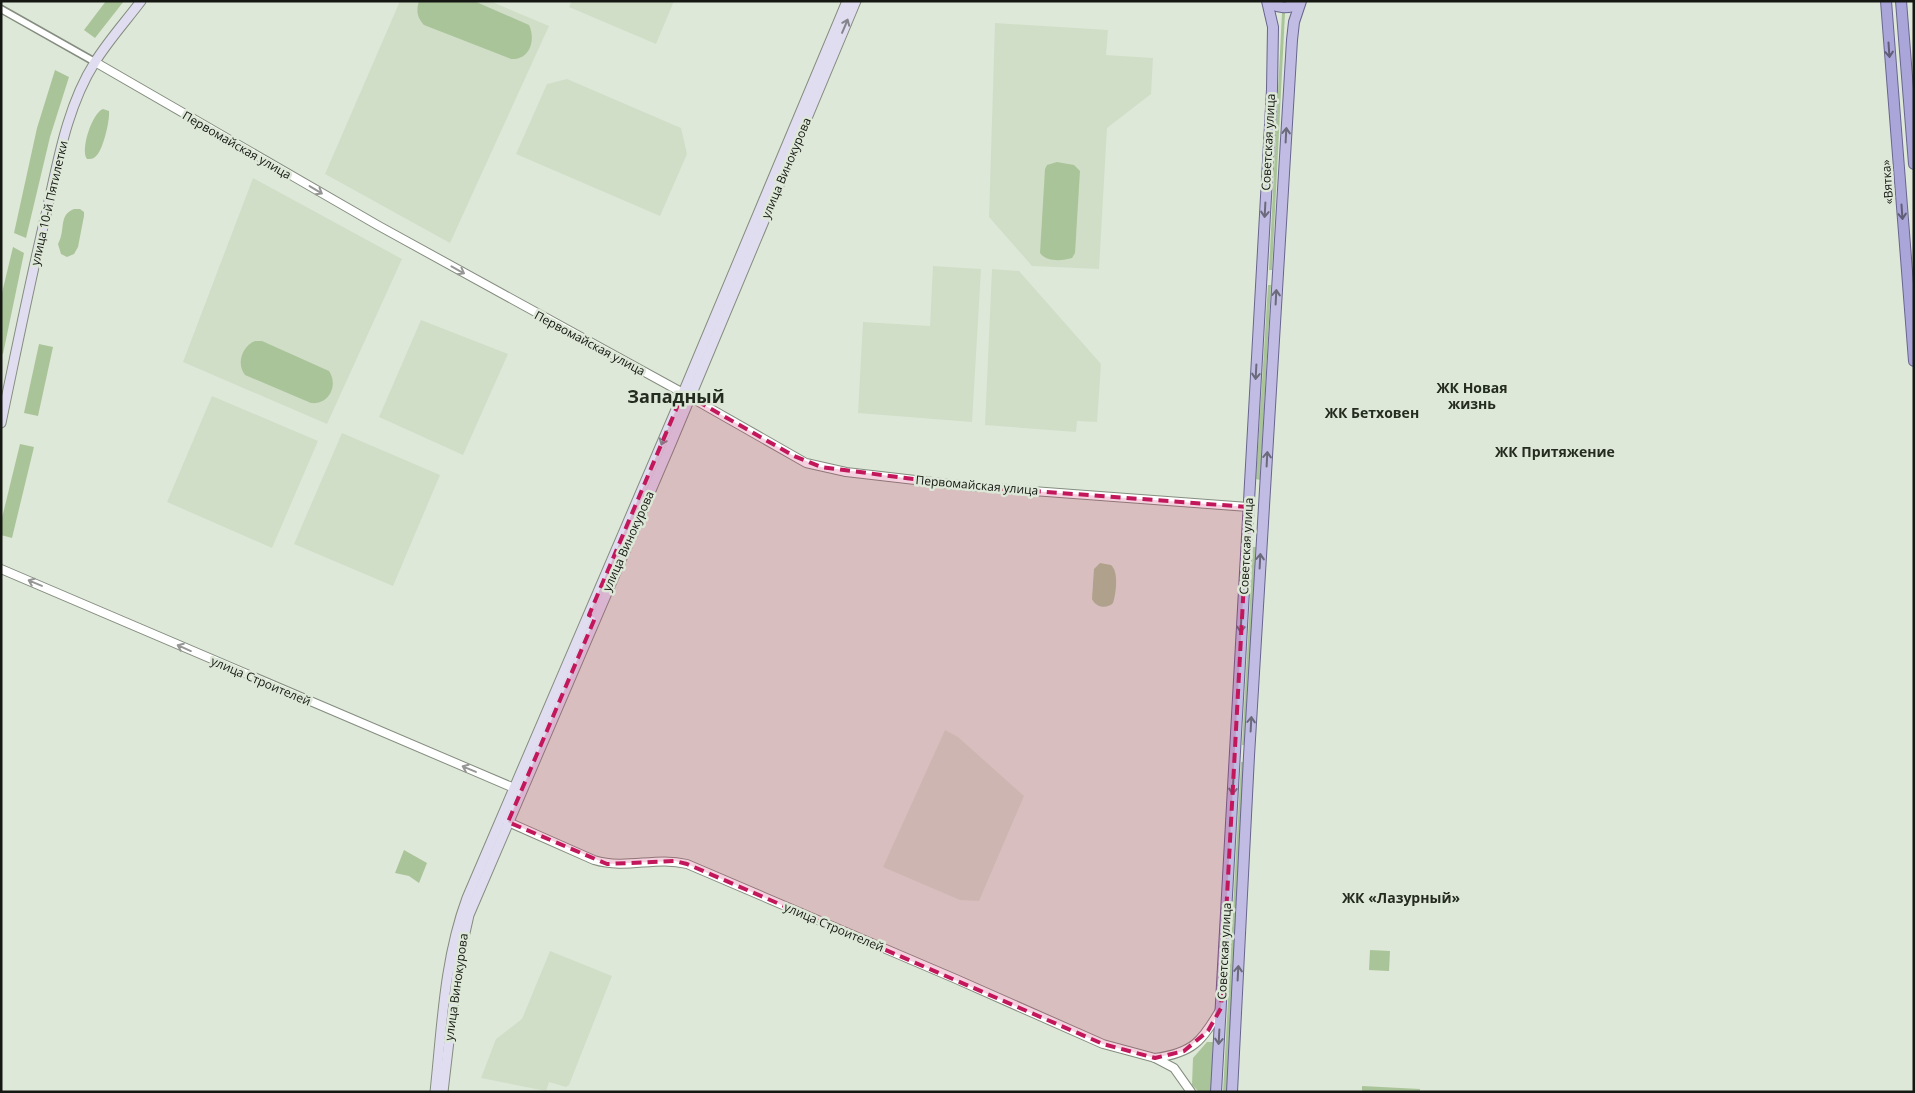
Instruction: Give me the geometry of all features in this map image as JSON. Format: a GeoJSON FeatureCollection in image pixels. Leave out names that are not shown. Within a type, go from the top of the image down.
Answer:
{"type":"FeatureCollection","features":[{"type":"Feature","properties":{"kind":"highway","name":"«Вятка»"},"geometry":{"type":"LineString","coordinates":[[1886,1],[1914,362]]}},
{"type":"Feature","properties":{"kind":"highway"},"geometry":{"type":"LineString","coordinates":[[1901,1],[1914,164]]}},
{"type":"Feature","properties":{"kind":"main road","name":"улица 10-й Пятилетки"},"geometry":{"type":"LineString","coordinates":[[1,423],[59,154],[79,96],[95,62],[141,1]]}},
{"type":"Feature","properties":{"kind":"main road","name":"улица Винокурова"},"geometry":{"type":"LineString","coordinates":[[435,1092],[441,1078],[456,972],[469,915],[505,820],[827,58],[847,1]]}},
{"type":"Feature","properties":{"kind":"main road","name":"улица Винокурова"},"geometry":{"type":"LineString","coordinates":[[827,58],[856,1]]}},
{"type":"Feature","properties":{"kind":"main road"},"geometry":{"type":"LineString","coordinates":[[1267,1],[1279,8],[1293,7],[1300,2]]}},
{"type":"Feature","properties":{"kind":"main road","name":"Советская улица"},"geometry":{"type":"LineString","coordinates":[[1216,1092],[1273,39],[1271,15],[1267,1]]}},
{"type":"Feature","properties":{"kind":"main road","name":"Советская улица"},"geometry":{"type":"LineString","coordinates":[[1232,1092],[1249,756],[1292,40],[1300,2]]}},
{"type":"Feature","properties":{"kind":"main road"},"geometry":{"type":"LineString","coordinates":[[1261,277],[1278,278]]}},
{"type":"Feature","properties":{"kind":"main road","name":"Первомайская улица"},"geometry":{"type":"LineString","coordinates":[[1248,506],[1264,508]]}},
{"type":"Feature","properties":{"kind":"main road"},"geometry":{"type":"LineString","coordinates":[[1234,756],[1249,756]]}},
{"type":"Feature","properties":{"kind":"main road","name":"улица Винокурова"},"geometry":{"type":"LineString","coordinates":[[441,1078],[443,1092]]}},
{"type":"Feature","properties":{"kind":"street","name":"Первомайская улица"},"geometry":{"type":"LineString","coordinates":[[1,9],[387,230],[806,462],[838,471],[967,486],[1248,506]]}},
{"type":"Feature","properties":{"kind":"street","name":"улица Строителей"},"geometry":{"type":"LineString","coordinates":[[1,569],[518,790]]}},
{"type":"Feature","properties":{"kind":"street","name":"улица Строителей"},"geometry":{"type":"LineString","coordinates":[[505,820],[607,864],[620,865],[675,861],[687,864],[1103,1044],[1155,1058],[1174,1068],[1191,1092]]}},
{"type":"Feature","properties":{"kind":"street","name":"улица Строителей"},"geometry":{"type":"LineString","coordinates":[[1155,1058],[1175,1055],[1196,1043],[1208,1031],[1220,1008]]}},
{"type":"Feature","properties":{"kind":"highlighted area"},"geometry":{"type":"Polygon","coordinates":[[[683,393],[794,456],[821,467],[967,486],[1248,507],[1221,1008],[1208,1031],[1184,1051],[1155,1058],[1103,1044],[687,864],[675,861],[607,864],[508,822],[595,618],[589,615],[683,393]]]}},
{"type":"Feature","properties":{"kind":"shaded area"},"geometry":{"type":"Polygon","coordinates":[[[400,1],[490,1],[549,26],[450,243],[325,174],[400,1]]]}},
{"type":"Feature","properties":{"kind":"shaded area"},"geometry":{"type":"Polygon","coordinates":[[[572,1],[674,1],[656,44],[569,7],[572,1]]]}},
{"type":"Feature","properties":{"kind":"shaded area"},"geometry":{"type":"Polygon","coordinates":[[[995,23],[1108,30],[1106,55],[1153,58],[1151,94],[1107,128],[1099,269],[1032,266],[989,217],[995,23]]]}},
{"type":"Feature","properties":{"kind":"shaded area"},"geometry":{"type":"Polygon","coordinates":[[[567,79],[681,128],[687,154],[660,216],[516,154],[547,84],[567,79]]]}},
{"type":"Feature","properties":{"kind":"shaded area"},"geometry":{"type":"Polygon","coordinates":[[[253,178],[402,259],[327,424],[183,362],[253,178]]]}},
{"type":"Feature","properties":{"kind":"shaded area"},"geometry":{"type":"Polygon","coordinates":[[[933,266],[981,269],[972,422],[858,413],[863,322],[930,326],[933,266]]]}},
{"type":"Feature","properties":{"kind":"shaded area"},"geometry":{"type":"Polygon","coordinates":[[[992,269],[1019,271],[1101,364],[1097,422],[1077,421],[1076,432],[985,425],[992,269]]]}},
{"type":"Feature","properties":{"kind":"shaded area"},"geometry":{"type":"Polygon","coordinates":[[[421,320],[508,354],[463,455],[379,417],[421,320]]]}},
{"type":"Feature","properties":{"kind":"shaded area"},"geometry":{"type":"Polygon","coordinates":[[[212,396],[318,441],[272,548],[167,502],[212,396]]]}},
{"type":"Feature","properties":{"kind":"shaded area"},"geometry":{"type":"Polygon","coordinates":[[[342,433],[440,475],[393,586],[294,544],[342,433]]]}},
{"type":"Feature","properties":{"kind":"shaded area"},"geometry":{"type":"Polygon","coordinates":[[[945,730],[958,737],[1024,796],[979,901],[960,900],[883,867],[945,730]]]}},
{"type":"Feature","properties":{"kind":"shaded area"},"geometry":{"type":"Polygon","coordinates":[[[550,951],[612,976],[569,1085],[566,1087],[549,1082],[546,1091],[481,1078],[496,1039],[522,1019],[550,951]]]}},
{"type":"Feature","properties":{"kind":"green space"},"geometry":{"type":"Polygon","coordinates":[[[106,1],[124,1],[95,38],[84,30],[106,1]]]}},
{"type":"Feature","properties":{"kind":"green space"},"geometry":{"type":"Polygon","coordinates":[[[419,1],[474,1],[529,25],[532,37],[530,48],[523,56],[511,59],[424,25],[418,14],[419,1]]]}},
{"type":"Feature","properties":{"kind":"green space"},"geometry":{"type":"Polygon","coordinates":[[[1282,13],[1285,13],[1272,270],[1269,270],[1282,13]]]}},
{"type":"Feature","properties":{"kind":"green space"},"geometry":{"type":"Polygon","coordinates":[[[55,70],[69,77],[50,137],[26,238],[14,233],[37,128],[55,70]]]}},
{"type":"Feature","properties":{"kind":"green space"},"geometry":{"type":"Polygon","coordinates":[[[103,109],[109,111],[109,115],[103,143],[95,157],[87,159],[85,148],[88,132],[95,117],[103,109]]]}},
{"type":"Feature","properties":{"kind":"green space"},"geometry":{"type":"Polygon","coordinates":[[[1057,162],[1074,165],[1080,171],[1075,253],[1072,258],[1064,260],[1046,258],[1040,253],[1045,169],[1047,165],[1057,162]]]}},
{"type":"Feature","properties":{"kind":"green space"},"geometry":{"type":"Polygon","coordinates":[[[74,209],[80,209],[84,212],[84,216],[78,247],[74,254],[67,257],[61,254],[58,244],[64,219],[74,209]]]}},
{"type":"Feature","properties":{"kind":"green space"},"geometry":{"type":"Polygon","coordinates":[[[13,247],[24,253],[3,354],[1,353],[1,297],[13,247]]]}},
{"type":"Feature","properties":{"kind":"green space"},"geometry":{"type":"Polygon","coordinates":[[[1268,285],[1271,285],[1260,480],[1256,479],[1268,285]]]}},
{"type":"Feature","properties":{"kind":"green space"},"geometry":{"type":"Polygon","coordinates":[[[262,341],[329,371],[333,383],[327,398],[317,403],[311,403],[245,375],[241,366],[242,356],[250,343],[262,341]]]}},
{"type":"Feature","properties":{"kind":"green space"},"geometry":{"type":"Polygon","coordinates":[[[39,344],[53,347],[38,416],[24,413],[39,344]]]}},
{"type":"Feature","properties":{"kind":"green space"},"geometry":{"type":"Polygon","coordinates":[[[20,444],[34,447],[12,538],[1,535],[1,522],[20,444]]]}},
{"type":"Feature","properties":{"kind":"green space"},"geometry":{"type":"Polygon","coordinates":[[[1253,547],[1256,547],[1245,745],[1242,745],[1253,547]]]}},
{"type":"Feature","properties":{"kind":"green space"},"geometry":{"type":"Polygon","coordinates":[[[1100,563],[1111,565],[1114,568],[1116,577],[1113,603],[1105,607],[1099,606],[1092,599],[1094,569],[1100,563]]]}},
{"type":"Feature","properties":{"kind":"green space"},"geometry":{"type":"Polygon","coordinates":[[[1241,762],[1244,762],[1227,1092],[1223,1092],[1241,762]]]}},
{"type":"Feature","properties":{"kind":"green space"},"geometry":{"type":"Polygon","coordinates":[[[404,850],[427,863],[419,883],[409,876],[395,873],[404,850]]]}},
{"type":"Feature","properties":{"kind":"green space"},"geometry":{"type":"Polygon","coordinates":[[[1370,950],[1390,951],[1389,971],[1369,970],[1370,950]]]}},
{"type":"Feature","properties":{"kind":"green space"},"geometry":{"type":"Polygon","coordinates":[[[1207,1042],[1213,1042],[1211,1092],[1199,1092],[1192,1085],[1193,1058],[1207,1042]]]}},
{"type":"Feature","properties":{"kind":"green space"},"geometry":{"type":"Polygon","coordinates":[[[1362,1086],[1420,1089],[1420,1092],[1362,1092],[1362,1086]]]}},
{"type":"Feature","properties":{"kind":"district","name":"Западный"},"geometry":{"type":"Point","coordinates":[676,396]}},
{"type":"Feature","properties":{"kind":"district","name":"ЖК Новая жизнь"},"geometry":{"type":"Point","coordinates":[1472,396]}},
{"type":"Feature","properties":{"kind":"district","name":"ЖК Бетховен"},"geometry":{"type":"Point","coordinates":[1372,412]}},
{"type":"Feature","properties":{"kind":"district","name":"ЖК Притяжение"},"geometry":{"type":"Point","coordinates":[1555,451]}},
{"type":"Feature","properties":{"kind":"district","name":"ЖК «Лазурный»"},"geometry":{"type":"Point","coordinates":[1401,897]}}]}
